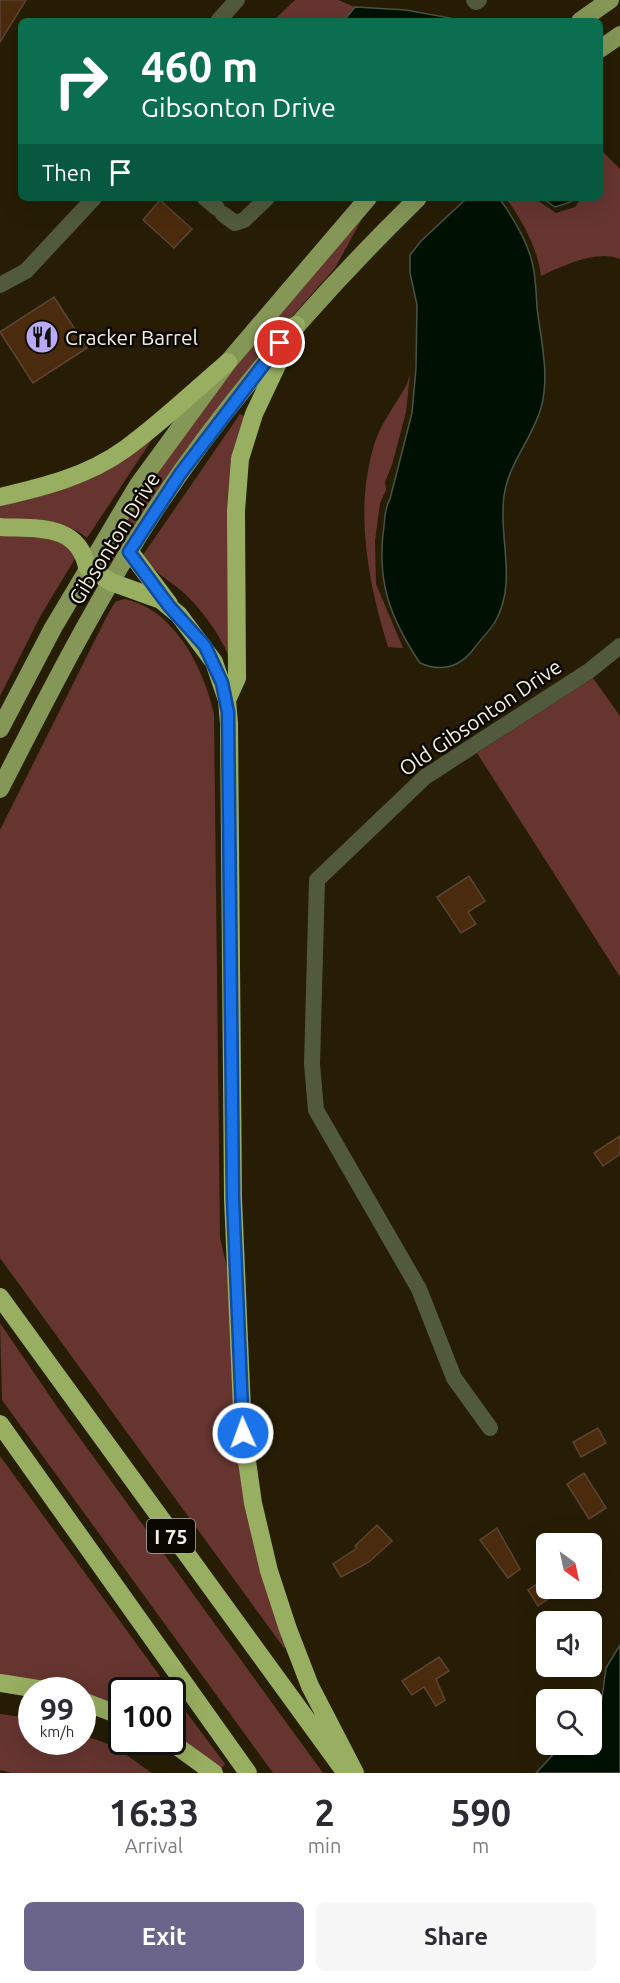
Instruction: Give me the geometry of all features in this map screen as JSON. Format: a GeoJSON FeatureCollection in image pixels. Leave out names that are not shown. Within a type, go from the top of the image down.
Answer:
{"type":"FeatureCollection","features":[{"type":"Feature","properties":{"kind":"highway"},"geometry":{"type":"LineString","coordinates":[[227,700],[237,678],[236,511],[240,459],[254,414],[296,325]]}},
{"type":"Feature","properties":{"kind":"highway"},"geometry":{"type":"LineString","coordinates":[[0,497],[65,480],[95,467],[124,450],[228,362]]}},
{"type":"Feature","properties":{"kind":"highway"},"geometry":{"type":"LineString","coordinates":[[0,526],[41,529],[65,534],[81,546],[87,567],[111,582],[169,606]]}},
{"type":"Feature","properties":{"kind":"highway"},"geometry":{"type":"LineString","coordinates":[[129,552],[169,606],[205,646],[214,662],[227,700],[230,723],[233,1199],[243,1433],[253,1503],[282,1610],[310,1686],[355,1773]]}},
{"type":"Feature","properties":{"kind":"highway","name":"I 75"},"geometry":{"type":"LineString","coordinates":[[0,1297],[346,1773]]}},
{"type":"Feature","properties":{"kind":"highway"},"geometry":{"type":"LineString","coordinates":[[0,1424],[248,1773]]}},
{"type":"Feature","properties":{"kind":"highway"},"geometry":{"type":"LineString","coordinates":[[0,1683],[18,1686]]}},
{"type":"Feature","properties":{"kind":"highway"},"geometry":{"type":"LineString","coordinates":[[186,1753],[214,1773]]}},
{"type":"Feature","properties":{"kind":"main road"},"geometry":{"type":"LineString","coordinates":[[584,18],[610,0]]}},
{"type":"Feature","properties":{"kind":"main road"},"geometry":{"type":"LineString","coordinates":[[603,47],[620,34]]}},
{"type":"Feature","properties":{"kind":"main road","name":"Gibsonton Drive"},"geometry":{"type":"LineString","coordinates":[[0,729],[87,567],[138,485],[228,362],[365,201]]}},
{"type":"Feature","properties":{"kind":"main road","name":"Gibsonton Drive"},"geometry":{"type":"LineString","coordinates":[[0,789],[111,582],[202,443],[296,325],[415,201]]}},
{"type":"Feature","properties":{"kind":"street"},"geometry":{"type":"LineString","coordinates":[[209,18],[221,0]]}},
{"type":"Feature","properties":{"kind":"street"},"geometry":{"type":"LineString","coordinates":[[221,18],[237,0]]}},
{"type":"Feature","properties":{"kind":"street"},"geometry":{"type":"LineString","coordinates":[[474,0],[476,2],[479,0]]}},
{"type":"Feature","properties":{"kind":"street"},"geometry":{"type":"LineString","coordinates":[[0,285],[27,271],[91,201]]}},
{"type":"Feature","properties":{"kind":"street"},"geometry":{"type":"LineString","coordinates":[[215,207],[235,223],[259,201]]}},
{"type":"Feature","properties":{"kind":"street","name":"Old Gibsonton Drive"},"geometry":{"type":"LineString","coordinates":[[490,1428],[454,1378],[419,1289],[316,1110],[312,1042],[316,880],[425,777],[617,653]]}},
{"type":"Feature","properties":{"kind":"shaded area"},"geometry":{"type":"Polygon","coordinates":[[[295,0],[338,0],[355,7],[346,18],[276,18],[295,0]]]}},
{"type":"Feature","properties":{"kind":"shaded area"},"geometry":{"type":"Polygon","coordinates":[[[355,7],[406,10],[450,18],[346,18],[355,7]]]}},
{"type":"Feature","properties":{"kind":"shaded area"},"geometry":{"type":"Polygon","coordinates":[[[603,152],[620,169],[620,259],[611,256],[591,257],[541,276],[537,256],[528,235],[508,201],[538,201],[556,213],[575,207],[579,201],[603,201],[603,152]]]}},
{"type":"Feature","properties":{"kind":"shaded area"},"geometry":{"type":"Polygon","coordinates":[[[464,201],[501,201],[513,219],[531,258],[544,358],[545,384],[541,408],[506,484],[503,528],[506,576],[502,607],[493,626],[467,657],[455,665],[442,668],[420,663],[410,646],[393,614],[384,582],[382,564],[386,508],[412,413],[416,368],[417,305],[410,273],[410,255],[421,241],[464,201]]]}},
{"type":"Feature","properties":{"kind":"shaded area"},"geometry":{"type":"Polygon","coordinates":[[[546,201],[572,201],[571,202],[555,207],[546,201]]]}},
{"type":"Feature","properties":{"kind":"shaded area"},"geometry":{"type":"Polygon","coordinates":[[[362,219],[335,268],[272,339],[188,447],[111,563],[101,565],[99,563],[140,496],[179,441],[281,312],[362,219]]]}},
{"type":"Feature","properties":{"kind":"shaded area"},"geometry":{"type":"Polygon","coordinates":[[[410,374],[406,412],[392,465],[385,482],[386,490],[380,503],[375,541],[376,584],[403,648],[388,647],[370,572],[364,521],[368,470],[374,445],[384,421],[407,384],[410,374]]]}},
{"type":"Feature","properties":{"kind":"shaded area"},"geometry":{"type":"Polygon","coordinates":[[[240,414],[246,417],[228,654],[214,629],[197,607],[158,572],[143,555],[240,414]]]}},
{"type":"Feature","properties":{"kind":"shaded area"},"geometry":{"type":"Polygon","coordinates":[[[153,438],[87,538],[68,526],[57,523],[0,520],[0,503],[153,438]]]}},
{"type":"Feature","properties":{"kind":"shaded area"},"geometry":{"type":"Polygon","coordinates":[[[0,535],[46,536],[62,541],[76,557],[41,615],[0,696],[0,535]]]}},
{"type":"Feature","properties":{"kind":"shaded area"},"geometry":{"type":"Polygon","coordinates":[[[124,599],[142,605],[158,615],[184,643],[203,678],[214,714],[220,1238],[236,1306],[237,1403],[289,1645],[284,1648],[0,1258],[0,830],[107,616],[115,602],[124,599]]]}},
{"type":"Feature","properties":{"kind":"shaded area"},"geometry":{"type":"Polygon","coordinates":[[[593,678],[620,716],[620,977],[477,753],[593,678]]]}},
{"type":"Feature","properties":{"kind":"shaded area"},"geometry":{"type":"Polygon","coordinates":[[[0,1323],[58,1408],[323,1773],[273,1773],[2,1400],[0,1323]]]}},
{"type":"Feature","properties":{"kind":"shaded area"},"geometry":{"type":"Polygon","coordinates":[[[0,1456],[161,1677],[108,1677],[108,1707],[96,1702],[96,1677],[18,1677],[18,1682],[0,1679],[0,1456]]]}},
{"type":"Feature","properties":{"kind":"shaded area"},"geometry":{"type":"Polygon","coordinates":[[[620,1645],[620,1773],[536,1773],[553,1755],[602,1755],[602,1698],[606,1668],[620,1645]]]}},
{"type":"Feature","properties":{"kind":"shaded area"},"geometry":{"type":"Polygon","coordinates":[[[186,1712],[225,1764],[220,1770],[186,1746],[186,1712]]]}},
{"type":"Feature","properties":{"kind":"shaded area"},"geometry":{"type":"Polygon","coordinates":[[[0,1714],[18,1716],[18,1755],[96,1755],[96,1740],[108,1744],[108,1755],[127,1755],[152,1773],[12,1773],[0,1770],[0,1714]]]}},
{"type":"Feature","properties":{"kind":"building"},"geometry":{"type":"Polygon","coordinates":[[[0,0],[26,0],[0,42],[0,0]]]}},
{"type":"Feature","properties":{"kind":"building"},"geometry":{"type":"Polygon","coordinates":[[[161,201],[192,229],[174,248],[143,220],[161,201]]]}},
{"type":"Feature","properties":{"kind":"building","name":"Cracker Barrel"},"geometry":{"type":"Polygon","coordinates":[[[54,297],[87,348],[33,383],[0,332],[54,297]]]}},
{"type":"Feature","properties":{"kind":"building"},"geometry":{"type":"Polygon","coordinates":[[[469,876],[485,901],[468,912],[476,924],[461,933],[437,897],[469,876]]]}},
{"type":"Feature","properties":{"kind":"building"},"geometry":{"type":"Polygon","coordinates":[[[620,1136],[620,1154],[603,1166],[594,1153],[620,1136]]]}},
{"type":"Feature","properties":{"kind":"building"},"geometry":{"type":"Polygon","coordinates":[[[598,1428],[606,1443],[581,1457],[573,1442],[598,1428]]]}},
{"type":"Feature","properties":{"kind":"building"},"geometry":{"type":"Polygon","coordinates":[[[584,1473],[606,1508],[589,1519],[567,1484],[584,1473]]]}},
{"type":"Feature","properties":{"kind":"building"},"geometry":{"type":"Polygon","coordinates":[[[377,1525],[392,1541],[369,1562],[341,1577],[333,1564],[357,1548],[355,1546],[377,1525]]]}},
{"type":"Feature","properties":{"kind":"building"},"geometry":{"type":"Polygon","coordinates":[[[497,1528],[520,1569],[508,1578],[480,1540],[497,1528]]]}},
{"type":"Feature","properties":{"kind":"building"},"geometry":{"type":"Polygon","coordinates":[[[536,1585],[536,1599],[548,1599],[538,1606],[528,1590],[536,1585]]]}},
{"type":"Feature","properties":{"kind":"building"},"geometry":{"type":"Polygon","coordinates":[[[439,1657],[449,1671],[436,1679],[445,1700],[436,1706],[424,1687],[412,1695],[402,1681],[439,1657]]]}},
{"type":"Feature","properties":{"kind":"place","name":"Cracker Barrel"},"geometry":{"type":"Point","coordinates":[42,337]}},
{"type":"Feature","properties":{"kind":"route"},"geometry":{"type":"LineString","coordinates":[[243,1433],[233,1199],[230,723],[222,683],[205,646],[194,631],[169,606],[155,583],[138,566],[129,552],[202,443],[280,343]]}}]}
